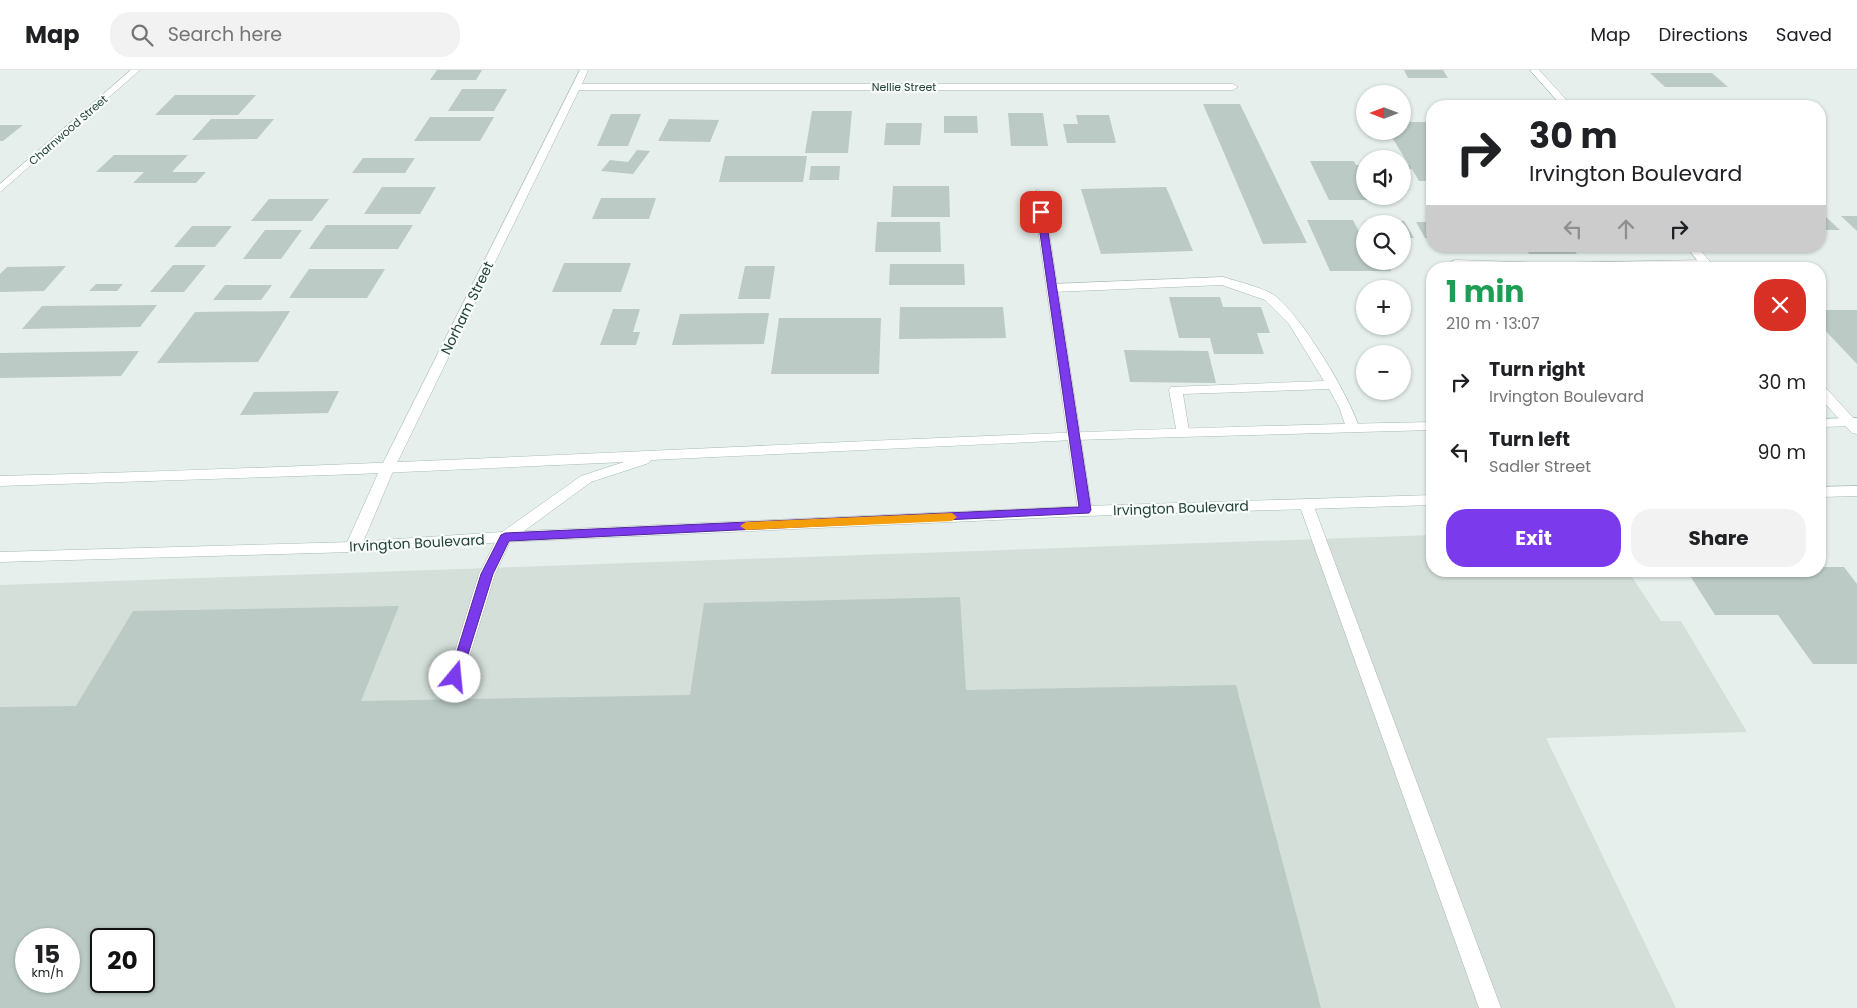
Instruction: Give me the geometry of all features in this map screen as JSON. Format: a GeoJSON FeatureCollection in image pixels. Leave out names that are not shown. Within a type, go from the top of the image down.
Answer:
{"type":"FeatureCollection","features":[{"type":"Feature","properties":{"kind":"street","name":"Charnwood Street"},"geometry":{"type":"LineString","coordinates":[[0,190],[136,70]]}},
{"type":"Feature","properties":{"kind":"street","name":"Norham Street"},"geometry":{"type":"LineString","coordinates":[[353,547],[386,469],[584,70]]}},
{"type":"Feature","properties":{"kind":"street"},"geometry":{"type":"LineString","coordinates":[[1534,70],[1562,100]]}},
{"type":"Feature","properties":{"kind":"street","name":"Nellie Street"},"geometry":{"type":"LineString","coordinates":[[576,87],[1233,87]]}},
{"type":"Feature","properties":{"kind":"street"},"geometry":{"type":"LineString","coordinates":[[1038,194],[1085,510]]}},
{"type":"Feature","properties":{"kind":"street"},"geometry":{"type":"LineString","coordinates":[[1696,252],[1705,262]]}},
{"type":"Feature","properties":{"kind":"street"},"geometry":{"type":"LineString","coordinates":[[1052,288],[1222,281],[1269,297],[1294,322],[1346,407],[1352,427]]}},
{"type":"Feature","properties":{"kind":"street"},"geometry":{"type":"LineString","coordinates":[[1182,431],[1176,390],[1332,385]]}},
{"type":"Feature","properties":{"kind":"street"},"geometry":{"type":"LineString","coordinates":[[1826,396],[1855,425]]}},
{"type":"Feature","properties":{"kind":"street"},"geometry":{"type":"LineString","coordinates":[[1826,423],[1855,425]]}},
{"type":"Feature","properties":{"kind":"street"},"geometry":{"type":"LineString","coordinates":[[0,481],[386,469],[1074,435],[1426,426]]}},
{"type":"Feature","properties":{"kind":"street"},"geometry":{"type":"LineString","coordinates":[[455,677],[487,574],[505,537],[586,479],[666,454]]}},
{"type":"Feature","properties":{"kind":"street"},"geometry":{"type":"LineString","coordinates":[[1826,492],[1857,492]]}},
{"type":"Feature","properties":{"kind":"street","name":"Irvington Boulevard"},"geometry":{"type":"LineString","coordinates":[[0,557],[353,547],[505,537],[1085,510],[1426,500]]}},
{"type":"Feature","properties":{"kind":"street"},"geometry":{"type":"LineString","coordinates":[[1306,504],[1490,1008]]}},
{"type":"Feature","properties":{"kind":"shaded area"},"geometry":{"type":"Polygon","coordinates":[[[1426,535],[1426,577],[1632,577],[1661,621],[1681,621],[1747,732],[1546,738],[1676,1008],[0,1008],[0,585],[1426,535]]]}},
{"type":"Feature","properties":{"kind":"building"},"geometry":{"type":"Polygon","coordinates":[[[437,70],[482,70],[476,80],[430,80],[437,70]]]}},
{"type":"Feature","properties":{"kind":"building"},"geometry":{"type":"Polygon","coordinates":[[[1404,70],[1443,70],[1448,78],[1408,78],[1404,70]]]}},
{"type":"Feature","properties":{"kind":"building"},"geometry":{"type":"Polygon","coordinates":[[[1650,73],[1712,73],[1728,87],[1665,87],[1650,73]]]}},
{"type":"Feature","properties":{"kind":"building"},"geometry":{"type":"Polygon","coordinates":[[[462,89],[507,89],[494,111],[448,111],[462,89]]]}},
{"type":"Feature","properties":{"kind":"building"},"geometry":{"type":"Polygon","coordinates":[[[175,95],[256,95],[238,115],[155,115],[175,95]]]}},
{"type":"Feature","properties":{"kind":"building"},"geometry":{"type":"Polygon","coordinates":[[[1203,104],[1240,104],[1307,243],[1263,244],[1203,104]]]}},
{"type":"Feature","properties":{"kind":"building"},"geometry":{"type":"Polygon","coordinates":[[[812,111],[852,111],[848,153],[805,153],[812,111]]]}},
{"type":"Feature","properties":{"kind":"building"},"geometry":{"type":"Polygon","coordinates":[[[1008,113],[1043,113],[1048,146],[1011,146],[1008,113]]]}},
{"type":"Feature","properties":{"kind":"building"},"geometry":{"type":"Polygon","coordinates":[[[611,114],[641,114],[628,146],[597,146],[611,114]]]}},
{"type":"Feature","properties":{"kind":"building"},"geometry":{"type":"Polygon","coordinates":[[[1076,115],[1109,115],[1116,143],[1067,143],[1063,124],[1078,124],[1076,115]]]}},
{"type":"Feature","properties":{"kind":"building"},"geometry":{"type":"Polygon","coordinates":[[[944,116],[977,116],[978,133],[944,133],[944,116]]]}},
{"type":"Feature","properties":{"kind":"building"},"geometry":{"type":"Polygon","coordinates":[[[430,117],[494,117],[480,141],[414,141],[430,117]]]}},
{"type":"Feature","properties":{"kind":"building"},"geometry":{"type":"Polygon","coordinates":[[[211,119],[274,119],[257,139],[192,140],[211,119]]]}},
{"type":"Feature","properties":{"kind":"building"},"geometry":{"type":"Polygon","coordinates":[[[669,119],[719,120],[710,142],[658,141],[669,119]]]}},
{"type":"Feature","properties":{"kind":"building"},"geometry":{"type":"Polygon","coordinates":[[[1411,122],[1426,122],[1426,181],[1419,181],[1411,169],[1411,150],[1400,150],[1394,140],[1411,140],[1411,122]]]}},
{"type":"Feature","properties":{"kind":"building"},"geometry":{"type":"Polygon","coordinates":[[[886,123],[922,123],[920,145],[884,145],[886,123]]]}},
{"type":"Feature","properties":{"kind":"building"},"geometry":{"type":"Polygon","coordinates":[[[0,125],[23,125],[3,141],[0,141],[0,125]]]}},
{"type":"Feature","properties":{"kind":"building"},"geometry":{"type":"Polygon","coordinates":[[[637,150],[650,151],[633,174],[601,171],[610,160],[628,162],[637,150]]]}},
{"type":"Feature","properties":{"kind":"building"},"geometry":{"type":"Polygon","coordinates":[[[114,155],[188,155],[172,172],[206,172],[196,183],[133,183],[144,172],[96,172],[114,155]]]}},
{"type":"Feature","properties":{"kind":"building"},"geometry":{"type":"Polygon","coordinates":[[[725,156],[807,156],[803,182],[719,182],[725,156]]]}},
{"type":"Feature","properties":{"kind":"building"},"geometry":{"type":"Polygon","coordinates":[[[363,158],[415,158],[405,173],[352,173],[363,158]]]}},
{"type":"Feature","properties":{"kind":"building"},"geometry":{"type":"Polygon","coordinates":[[[1310,161],[1354,161],[1356,165],[1356,200],[1329,200],[1310,161]]]}},
{"type":"Feature","properties":{"kind":"building"},"geometry":{"type":"Polygon","coordinates":[[[811,166],[840,166],[839,180],[809,180],[811,166]]]}},
{"type":"Feature","properties":{"kind":"building"},"geometry":{"type":"Polygon","coordinates":[[[893,186],[949,186],[950,217],[891,217],[893,186]]]}},
{"type":"Feature","properties":{"kind":"building"},"geometry":{"type":"Polygon","coordinates":[[[382,187],[436,187],[420,214],[364,214],[382,187]]]}},
{"type":"Feature","properties":{"kind":"building"},"geometry":{"type":"Polygon","coordinates":[[[1166,187],[1193,251],[1101,254],[1081,189],[1166,187]]]}},
{"type":"Feature","properties":{"kind":"building"},"geometry":{"type":"Polygon","coordinates":[[[601,198],[656,198],[649,219],[592,219],[601,198]]]}},
{"type":"Feature","properties":{"kind":"building"},"geometry":{"type":"Polygon","coordinates":[[[269,199],[329,199],[312,221],[251,221],[269,199]]]}},
{"type":"Feature","properties":{"kind":"building"},"geometry":{"type":"Polygon","coordinates":[[[1841,216],[1857,216],[1857,231],[1841,216]]]}},
{"type":"Feature","properties":{"kind":"building"},"geometry":{"type":"Polygon","coordinates":[[[1826,217],[1840,230],[1826,230],[1826,217]]]}},
{"type":"Feature","properties":{"kind":"building"},"geometry":{"type":"Polygon","coordinates":[[[1307,220],[1353,220],[1356,226],[1356,270],[1391,271],[1330,271],[1307,220]]]}},
{"type":"Feature","properties":{"kind":"building"},"geometry":{"type":"Polygon","coordinates":[[[877,222],[940,222],[941,252],[875,252],[877,222]]]}},
{"type":"Feature","properties":{"kind":"building"},"geometry":{"type":"Polygon","coordinates":[[[1416,222],[1426,222],[1425,238],[1416,222]]]}},
{"type":"Feature","properties":{"kind":"building"},"geometry":{"type":"Polygon","coordinates":[[[326,225],[413,225],[398,249],[309,249],[326,225]]]}},
{"type":"Feature","properties":{"kind":"building"},"geometry":{"type":"Polygon","coordinates":[[[192,226],[232,226],[215,247],[174,247],[192,226]]]}},
{"type":"Feature","properties":{"kind":"building"},"geometry":{"type":"Polygon","coordinates":[[[265,230],[302,230],[281,259],[243,259],[265,230]]]}},
{"type":"Feature","properties":{"kind":"building"},"geometry":{"type":"Polygon","coordinates":[[[1528,252],[1576,252],[1577,254],[1529,254],[1528,252]]]}},
{"type":"Feature","properties":{"kind":"building"},"geometry":{"type":"Polygon","coordinates":[[[564,263],[631,263],[621,292],[552,292],[564,263]]]}},
{"type":"Feature","properties":{"kind":"building"},"geometry":{"type":"Polygon","coordinates":[[[890,264],[964,264],[965,285],[889,285],[890,264]]]}},
{"type":"Feature","properties":{"kind":"building"},"geometry":{"type":"Polygon","coordinates":[[[173,265],[206,265],[184,292],[150,292],[173,265]]]}},
{"type":"Feature","properties":{"kind":"building"},"geometry":{"type":"Polygon","coordinates":[[[66,266],[44,291],[0,292],[0,274],[7,267],[66,266]]]}},
{"type":"Feature","properties":{"kind":"building"},"geometry":{"type":"Polygon","coordinates":[[[745,266],[775,266],[770,299],[738,299],[745,266]]]}},
{"type":"Feature","properties":{"kind":"building"},"geometry":{"type":"Polygon","coordinates":[[[309,269],[385,269],[367,298],[289,298],[309,269]]]}},
{"type":"Feature","properties":{"kind":"building"},"geometry":{"type":"Polygon","coordinates":[[[96,284],[123,284],[117,291],[89,291],[96,284]]]}},
{"type":"Feature","properties":{"kind":"building"},"geometry":{"type":"Polygon","coordinates":[[[225,285],[272,285],[261,300],[213,300],[225,285]]]}},
{"type":"Feature","properties":{"kind":"building"},"geometry":{"type":"Polygon","coordinates":[[[1169,297],[1220,297],[1223,307],[1261,307],[1270,333],[1257,333],[1264,354],[1214,354],[1210,338],[1179,338],[1169,297]]]}},
{"type":"Feature","properties":{"kind":"building"},"geometry":{"type":"Polygon","coordinates":[[[157,305],[140,327],[22,329],[42,306],[157,305]]]}},
{"type":"Feature","properties":{"kind":"building"},"geometry":{"type":"Polygon","coordinates":[[[900,307],[1003,307],[1006,338],[899,339],[900,307]]]}},
{"type":"Feature","properties":{"kind":"building"},"geometry":{"type":"Polygon","coordinates":[[[613,309],[640,309],[633,332],[640,332],[636,345],[600,345],[613,309]]]}},
{"type":"Feature","properties":{"kind":"building"},"geometry":{"type":"Polygon","coordinates":[[[1826,310],[1857,310],[1857,364],[1826,331],[1826,310]]]}},
{"type":"Feature","properties":{"kind":"building"},"geometry":{"type":"Polygon","coordinates":[[[290,311],[258,362],[157,363],[195,312],[290,311]]]}},
{"type":"Feature","properties":{"kind":"building"},"geometry":{"type":"Polygon","coordinates":[[[769,313],[764,344],[672,345],[680,314],[769,313]]]}},
{"type":"Feature","properties":{"kind":"building"},"geometry":{"type":"Polygon","coordinates":[[[779,318],[881,318],[879,374],[771,374],[779,318]]]}},
{"type":"Feature","properties":{"kind":"building"},"geometry":{"type":"Polygon","coordinates":[[[1124,350],[1208,351],[1216,383],[1130,382],[1124,350]]]}},
{"type":"Feature","properties":{"kind":"building"},"geometry":{"type":"Polygon","coordinates":[[[139,351],[121,376],[0,378],[0,353],[139,351]]]}},
{"type":"Feature","properties":{"kind":"building"},"geometry":{"type":"Polygon","coordinates":[[[339,391],[328,413],[240,415],[254,392],[339,391]]]}},
{"type":"Feature","properties":{"kind":"building"},"geometry":{"type":"Polygon","coordinates":[[[1826,567],[1844,567],[1857,584],[1857,664],[1813,664],[1778,615],[1715,615],[1691,577],[1826,577],[1826,567]]]}},
{"type":"Feature","properties":{"kind":"building"},"geometry":{"type":"Polygon","coordinates":[[[960,597],[966,690],[1236,685],[1321,1008],[0,1008],[0,707],[76,706],[133,611],[399,606],[361,701],[690,695],[704,603],[960,597]]]}},
{"type":"Feature","properties":{"kind":"slow traffic"},"geometry":{"type":"LineString","coordinates":[[746,526],[952,517]]}},
{"type":"Feature","properties":{"kind":"route"},"geometry":{"type":"LineString","coordinates":[[455,677],[487,574],[505,537],[1085,510],[1041,212]]}}]}
